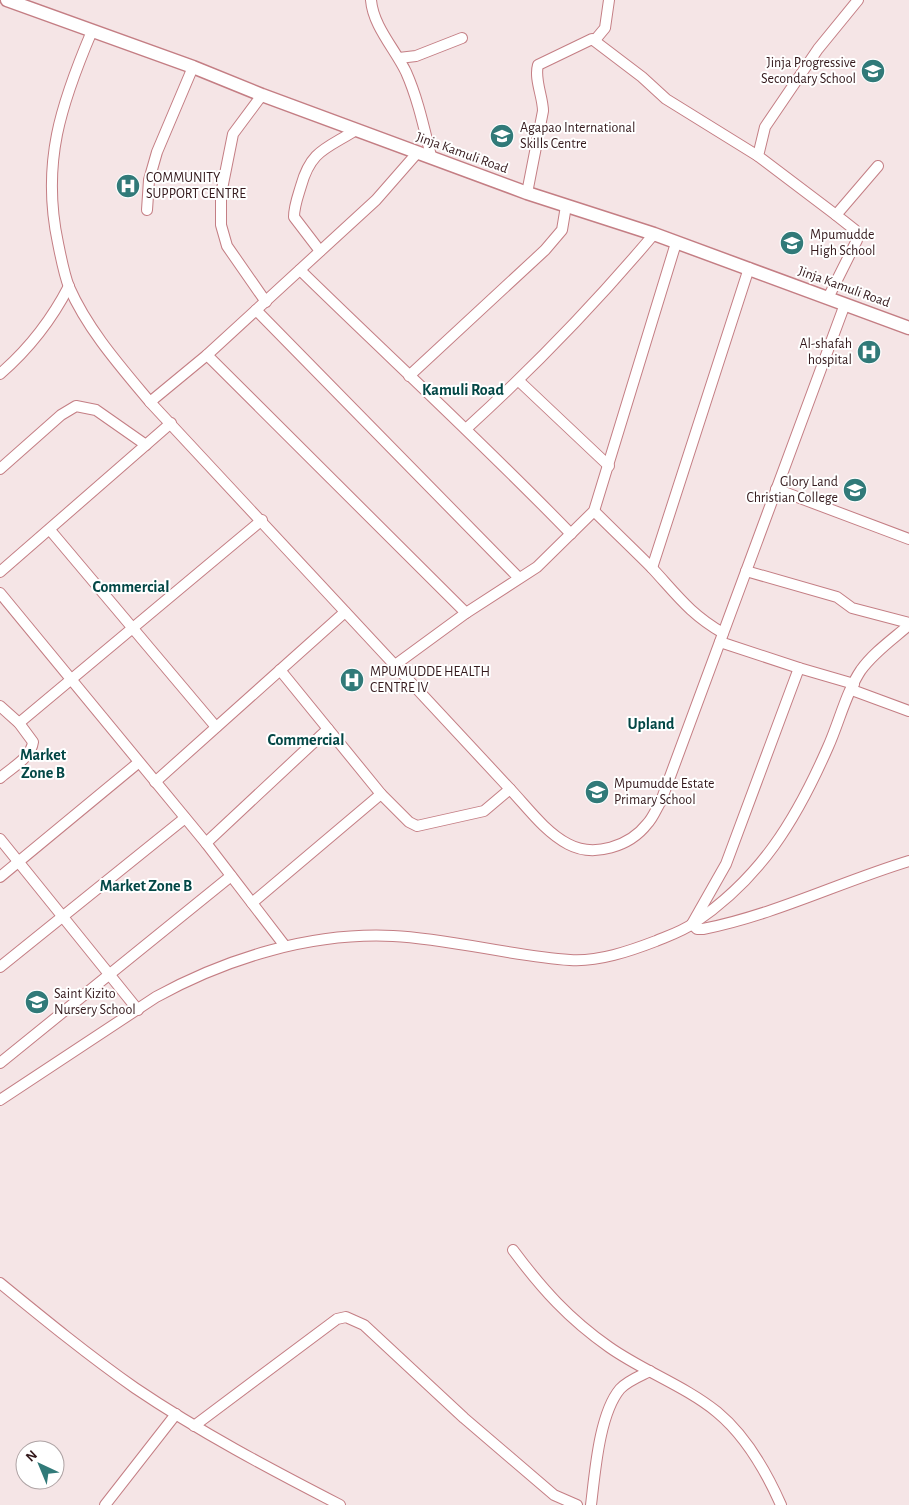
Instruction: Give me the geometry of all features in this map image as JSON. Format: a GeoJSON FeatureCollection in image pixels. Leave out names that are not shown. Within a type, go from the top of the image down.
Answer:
{"type":"FeatureCollection","features":[{"type":"Feature","properties":{"kind":"main road","name":"Jinja Kamuli Road"},"geometry":{"type":"LineString","coordinates":[[7,0],[193,67],[262,95],[527,193],[654,234],[909,328]]}},
{"type":"Feature","properties":{"kind":"street"},"geometry":{"type":"LineString","coordinates":[[371,0],[376,20],[399,58],[413,90],[431,156]]}},
{"type":"Feature","properties":{"kind":"street"},"geometry":{"type":"LineString","coordinates":[[595,40],[605,28],[609,0]]}},
{"type":"Feature","properties":{"kind":"street"},"geometry":{"type":"LineString","coordinates":[[758,156],[765,127],[818,49],[858,0]]}},
{"type":"Feature","properties":{"kind":"street"},"geometry":{"type":"LineString","coordinates":[[92,31],[72,78],[60,118],[52,158],[50,190],[53,222],[69,286],[99,339],[150,402],[262,520],[345,612],[550,831],[569,845],[590,850],[610,848],[631,840],[648,824],[660,801],[844,304]]}},
{"type":"Feature","properties":{"kind":"street"},"geometry":{"type":"LineString","coordinates":[[399,58],[416,56],[462,38]]}},
{"type":"Feature","properties":{"kind":"street"},"geometry":{"type":"LineString","coordinates":[[527,193],[543,112],[544,99],[537,74],[538,64],[588,40],[595,40],[642,76],[666,99],[758,156],[855,230],[857,240],[828,298]]}},
{"type":"Feature","properties":{"kind":"street"},"geometry":{"type":"LineString","coordinates":[[147,210],[150,180],[157,152],[193,67]]}},
{"type":"Feature","properties":{"kind":"street"},"geometry":{"type":"LineString","coordinates":[[262,95],[233,134],[221,194],[221,226],[227,246],[266,302]]}},
{"type":"Feature","properties":{"kind":"street"},"geometry":{"type":"LineString","coordinates":[[320,251],[294,217],[296,203],[307,166],[321,152],[356,130]]}},
{"type":"Feature","properties":{"kind":"street"},"geometry":{"type":"LineString","coordinates":[[150,402],[208,354],[376,200],[418,152]]}},
{"type":"Feature","properties":{"kind":"street"},"geometry":{"type":"LineString","coordinates":[[836,215],[878,166]]}},
{"type":"Feature","properties":{"kind":"street"},"geometry":{"type":"LineString","coordinates":[[409,376],[545,250],[562,230],[566,206]]}},
{"type":"Feature","properties":{"kind":"street"},"geometry":{"type":"LineString","coordinates":[[466,429],[519,381],[605,291],[654,234]]}},
{"type":"Feature","properties":{"kind":"street"},"geometry":{"type":"LineString","coordinates":[[395,665],[466,613],[537,567],[594,511],[676,243]]}},
{"type":"Feature","properties":{"kind":"street"},"geometry":{"type":"LineString","coordinates":[[652,568],[749,268]]}},
{"type":"Feature","properties":{"kind":"street"},"geometry":{"type":"LineString","coordinates":[[300,270],[466,429],[570,534]]}},
{"type":"Feature","properties":{"kind":"street"},"geometry":{"type":"LineString","coordinates":[[0,374],[31,346],[57,308],[69,286]]}},
{"type":"Feature","properties":{"kind":"street"},"geometry":{"type":"LineString","coordinates":[[256,310],[519,578]]}},
{"type":"Feature","properties":{"kind":"street"},"geometry":{"type":"LineString","coordinates":[[208,354],[466,613]]}},
{"type":"Feature","properties":{"kind":"street"},"geometry":{"type":"LineString","coordinates":[[519,381],[609,466]]}},
{"type":"Feature","properties":{"kind":"street"},"geometry":{"type":"LineString","coordinates":[[0,469],[61,415],[76,406],[96,410],[146,445]]}},
{"type":"Feature","properties":{"kind":"street"},"geometry":{"type":"LineString","coordinates":[[0,572],[171,423]]}},
{"type":"Feature","properties":{"kind":"street"},"geometry":{"type":"LineString","coordinates":[[776,489],[909,539]]}},
{"type":"Feature","properties":{"kind":"street"},"geometry":{"type":"LineString","coordinates":[[594,511],[652,568],[694,614],[721,637],[853,687],[909,711]]}},
{"type":"Feature","properties":{"kind":"street"},"geometry":{"type":"LineString","coordinates":[[20,723],[262,520]]}},
{"type":"Feature","properties":{"kind":"street"},"geometry":{"type":"LineString","coordinates":[[50,530],[216,727]]}},
{"type":"Feature","properties":{"kind":"street"},"geometry":{"type":"LineString","coordinates":[[746,570],[837,597],[852,608],[909,624]]}},
{"type":"Feature","properties":{"kind":"street"},"geometry":{"type":"LineString","coordinates":[[1,596],[206,843],[285,946]]}},
{"type":"Feature","properties":{"kind":"street"},"geometry":{"type":"LineString","coordinates":[[154,782],[345,612]]}},
{"type":"Feature","properties":{"kind":"street"},"geometry":{"type":"LineString","coordinates":[[0,1100],[181,984],[285,946],[342,938],[393,936],[571,960],[605,956],[640,947],[692,924],[747,880],[768,856],[785,832],[817,772],[853,687],[869,661],[909,624]]}},
{"type":"Feature","properties":{"kind":"street"},"geometry":{"type":"LineString","coordinates":[[692,924],[726,864],[799,668]]}},
{"type":"Feature","properties":{"kind":"street"},"geometry":{"type":"LineString","coordinates":[[280,670],[381,794],[409,822],[417,826],[484,811],[510,789]]}},
{"type":"Feature","properties":{"kind":"street"},"geometry":{"type":"LineString","coordinates":[[0,706],[20,723],[33,742],[32,749],[0,778]]}},
{"type":"Feature","properties":{"kind":"street"},"geometry":{"type":"LineString","coordinates":[[206,843],[328,729]]}},
{"type":"Feature","properties":{"kind":"street"},"geometry":{"type":"LineString","coordinates":[[0,877],[138,763]]}},
{"type":"Feature","properties":{"kind":"street"},"geometry":{"type":"LineString","coordinates":[[252,903],[381,794]]}},
{"type":"Feature","properties":{"kind":"street"},"geometry":{"type":"LineString","coordinates":[[0,967],[185,818]]}},
{"type":"Feature","properties":{"kind":"street"},"geometry":{"type":"LineString","coordinates":[[0,839],[138,1010]]}},
{"type":"Feature","properties":{"kind":"street"},"geometry":{"type":"LineString","coordinates":[[692,924],[697,929],[703,929],[774,909],[866,874],[909,861]]}},
{"type":"Feature","properties":{"kind":"street"},"geometry":{"type":"LineString","coordinates":[[0,1063],[231,876]]}},
{"type":"Feature","properties":{"kind":"street"},"geometry":{"type":"LineString","coordinates":[[513,1250],[546,1293],[570,1317],[610,1348],[704,1403],[727,1421],[760,1463],[781,1505]]}},
{"type":"Feature","properties":{"kind":"street"},"geometry":{"type":"LineString","coordinates":[[0,1283],[82,1349],[194,1426],[340,1505]]}},
{"type":"Feature","properties":{"kind":"street"},"geometry":{"type":"LineString","coordinates":[[194,1426],[337,1319],[346,1317],[364,1325],[464,1418],[554,1495],[577,1505]]}},
{"type":"Feature","properties":{"kind":"street"},"geometry":{"type":"LineString","coordinates":[[591,1505],[601,1436],[616,1397],[626,1384],[650,1371]]}},
{"type":"Feature","properties":{"kind":"street"},"geometry":{"type":"LineString","coordinates":[[106,1505],[176,1414]]}},
{"type":"Feature","properties":{"kind":"place","name":"Jinja Progressive Secondary School"},"geometry":{"type":"Point","coordinates":[873,71]}},
{"type":"Feature","properties":{"kind":"place","name":"Agapao International Skills Centre"},"geometry":{"type":"Point","coordinates":[502,136]}},
{"type":"Feature","properties":{"kind":"place","name":"COMMUNITY SUPPORT CENTRE"},"geometry":{"type":"Point","coordinates":[128,186]}},
{"type":"Feature","properties":{"kind":"place","name":"Mpumudde High School"},"geometry":{"type":"Point","coordinates":[792,243]}},
{"type":"Feature","properties":{"kind":"place","name":"Al-shafah hospital"},"geometry":{"type":"Point","coordinates":[869,352]}},
{"type":"Feature","properties":{"kind":"place","name":"Glory Land Christian College"},"geometry":{"type":"Point","coordinates":[855,490]}},
{"type":"Feature","properties":{"kind":"place","name":"MPUMUDDE HEALTH CENTRE IV"},"geometry":{"type":"Point","coordinates":[352,680]}},
{"type":"Feature","properties":{"kind":"place","name":"Mpumudde Estate Primary School"},"geometry":{"type":"Point","coordinates":[597,792]}},
{"type":"Feature","properties":{"kind":"place","name":"Saint Kizito Nursery School"},"geometry":{"type":"Point","coordinates":[37,1002]}},
{"type":"Feature","properties":{"kind":"district","name":"Kamuli Road"},"geometry":{"type":"Point","coordinates":[463,390]}},
{"type":"Feature","properties":{"kind":"district","name":"Commercial"},"geometry":{"type":"Point","coordinates":[131,587]}},
{"type":"Feature","properties":{"kind":"district","name":"Upland"},"geometry":{"type":"Point","coordinates":[651,724]}},
{"type":"Feature","properties":{"kind":"district","name":"Commercial"},"geometry":{"type":"Point","coordinates":[306,740]}},
{"type":"Feature","properties":{"kind":"district","name":"Market Zone B"},"geometry":{"type":"Point","coordinates":[43,764]}},
{"type":"Feature","properties":{"kind":"district","name":"Market Zone B"},"geometry":{"type":"Point","coordinates":[146,886]}}]}
